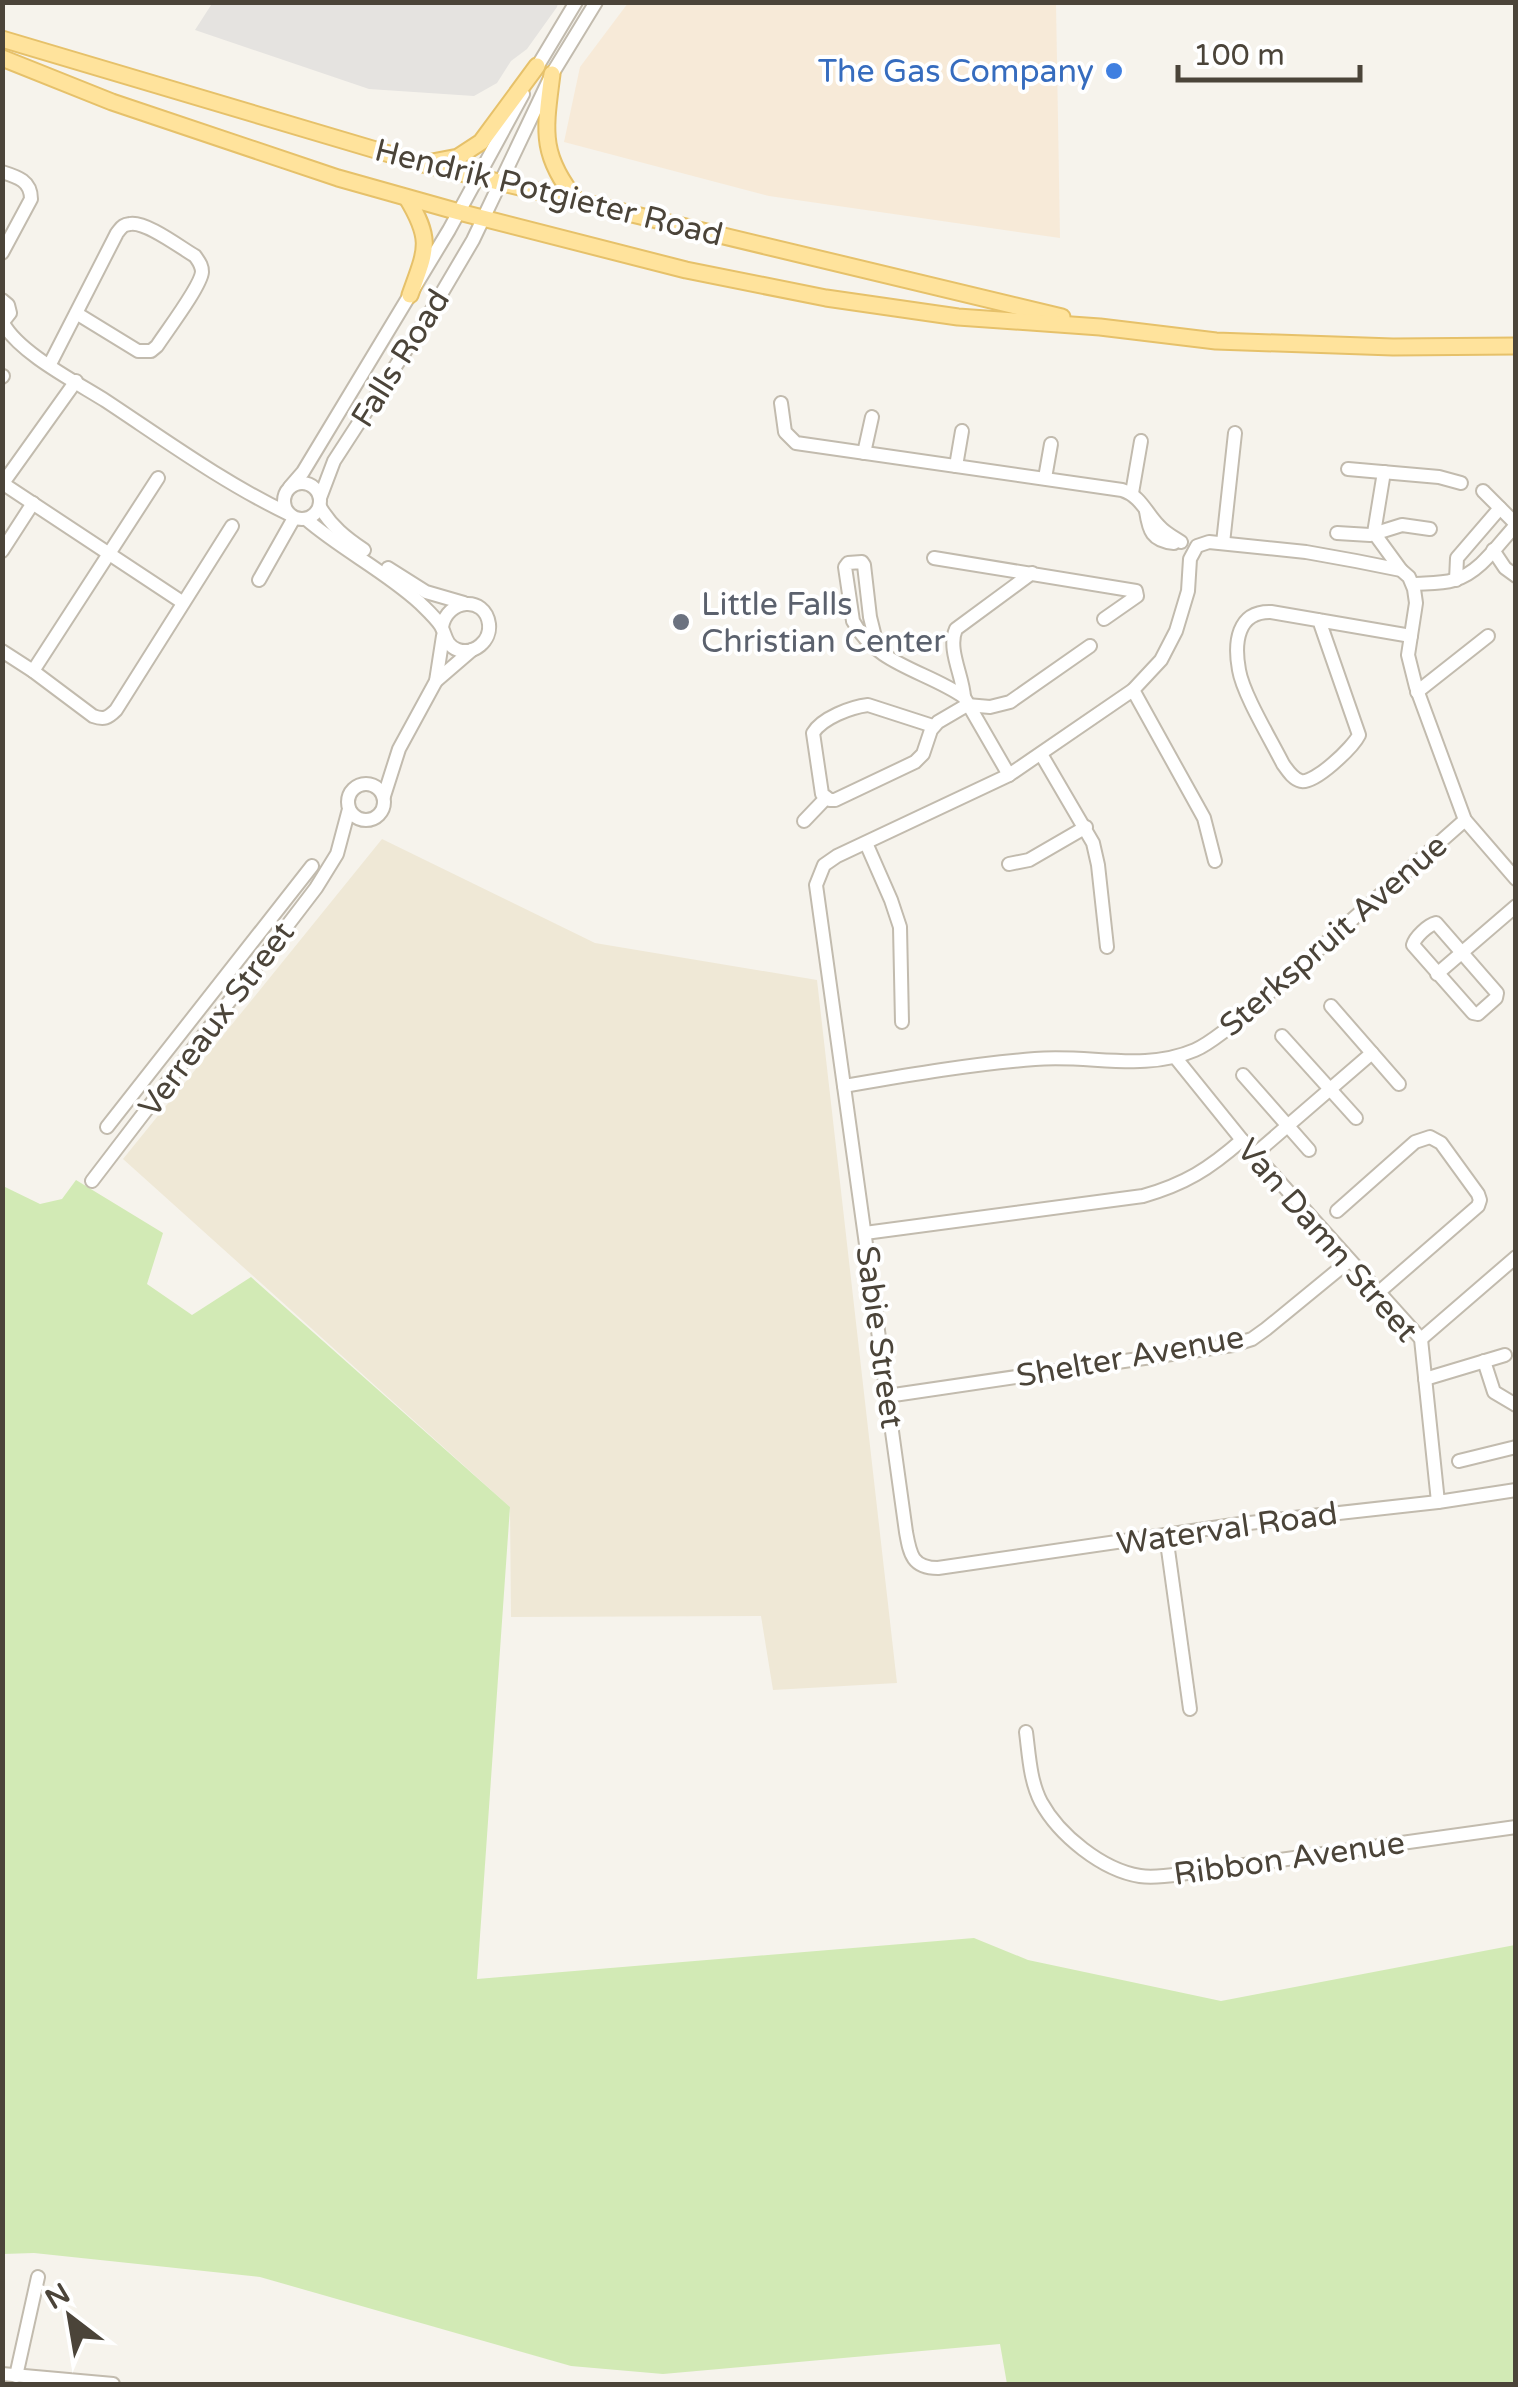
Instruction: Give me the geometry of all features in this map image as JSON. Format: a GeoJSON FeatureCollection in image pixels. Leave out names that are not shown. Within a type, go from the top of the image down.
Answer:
{"type":"FeatureCollection","features":[{"type":"Feature","properties":{"kind":"main road","name":"Hendrik Potgieter Road"},"geometry":{"type":"LineString","coordinates":[[2,38],[424,164],[1100,327]]}},
{"type":"Feature","properties":{"kind":"main road","name":"Hendrik Potgieter Road"},"geometry":{"type":"LineString","coordinates":[[2,58],[112,102],[338,178],[686,270],[826,298],[958,317],[1100,327],[1216,341],[1393,347],[1516,346]]}},
{"type":"Feature","properties":{"kind":"main road"},"geometry":{"type":"LineString","coordinates":[[424,164],[458,157],[482,142],[544,70]]}},
{"type":"Feature","properties":{"kind":"main road"},"geometry":{"type":"LineString","coordinates":[[544,70],[551,163],[576,201]]}},
{"type":"Feature","properties":{"kind":"main road"},"geometry":{"type":"LineString","coordinates":[[407,198],[423,227],[426,247],[410,295]]}},
{"type":"Feature","properties":{"kind":"street"},"geometry":{"type":"LineString","coordinates":[[544,70],[576,2]]}},
{"type":"Feature","properties":{"kind":"street"},"geometry":{"type":"LineString","coordinates":[[544,70],[596,2]]}},
{"type":"Feature","properties":{"kind":"street","name":"Falls Road"},"geometry":{"type":"LineString","coordinates":[[288,490],[351,394],[544,70]]}},
{"type":"Feature","properties":{"kind":"street","name":"Falls Road"},"geometry":{"type":"LineString","coordinates":[[320,503],[334,462],[430,314],[484,218],[544,70]]}},
{"type":"Feature","properties":{"kind":"street"},"geometry":{"type":"LineString","coordinates":[[2,172],[23,180],[30,192],[30,200],[2,254]]}},
{"type":"Feature","properties":{"kind":"street"},"geometry":{"type":"LineString","coordinates":[[50,364],[76,313],[117,233],[122,227],[147,227],[195,256],[200,264],[196,287],[152,350],[138,351],[76,313]]}},
{"type":"Feature","properties":{"kind":"street"},"geometry":{"type":"LineString","coordinates":[[2,300],[10,313],[3,323],[16,341],[393,581],[421,604],[452,646],[473,650]]}},
{"type":"Feature","properties":{"kind":"street"},"geometry":{"type":"LineString","coordinates":[[76,381],[2,483],[182,602]]}},
{"type":"Feature","properties":{"kind":"street"},"geometry":{"type":"LineString","coordinates":[[351,394],[370,405]]}},
{"type":"Feature","properties":{"kind":"street"},"geometry":{"type":"LineString","coordinates":[[781,404],[785,432],[792,441],[1132,493],[1163,530],[1194,552],[1209,542],[1223,543],[1306,552],[1401,570]]}},
{"type":"Feature","properties":{"kind":"street"},"geometry":{"type":"LineString","coordinates":[[864,453],[872,417]]}},
{"type":"Feature","properties":{"kind":"street"},"geometry":{"type":"LineString","coordinates":[[956,466],[962,431]]}},
{"type":"Feature","properties":{"kind":"street"},"geometry":{"type":"LineString","coordinates":[[1223,543],[1235,433]]}},
{"type":"Feature","properties":{"kind":"street"},"geometry":{"type":"LineString","coordinates":[[1132,493],[1140,441]]}},
{"type":"Feature","properties":{"kind":"street"},"geometry":{"type":"LineString","coordinates":[[1044,478],[1051,444]]}},
{"type":"Feature","properties":{"kind":"street"},"geometry":{"type":"LineString","coordinates":[[1348,469],[1440,477],[1460,483]]}},
{"type":"Feature","properties":{"kind":"street"},"geometry":{"type":"LineString","coordinates":[[1384,472],[1374,534],[1413,584],[1416,603],[1408,655],[1417,692],[1466,820],[1516,879]]}},
{"type":"Feature","properties":{"kind":"street"},"geometry":{"type":"LineString","coordinates":[[33,671],[158,478]]}},
{"type":"Feature","properties":{"kind":"street"},"geometry":{"type":"LineString","coordinates":[[248,492],[288,490],[301,482],[307,483],[317,490],[327,520],[339,532],[426,592],[482,610],[489,624],[486,640],[436,681]]}},
{"type":"Feature","properties":{"kind":"street"},"geometry":{"type":"LineString","coordinates":[[288,490],[284,503],[296,517]]}},
{"type":"Feature","properties":{"kind":"street"},"geometry":{"type":"LineString","coordinates":[[1413,584],[1456,580],[1478,566],[1516,524],[1483,491]]}},
{"type":"Feature","properties":{"kind":"street"},"geometry":{"type":"LineString","coordinates":[[2,551],[33,503]]}},
{"type":"Feature","properties":{"kind":"street"},"geometry":{"type":"LineString","coordinates":[[258,580],[296,517],[316,513],[320,503]]}},
{"type":"Feature","properties":{"kind":"street"},"geometry":{"type":"LineString","coordinates":[[1456,580],[1457,558],[1500,508]]}},
{"type":"Feature","properties":{"kind":"street"},"geometry":{"type":"LineString","coordinates":[[1337,533],[1366,535],[1402,525],[1430,529]]}},
{"type":"Feature","properties":{"kind":"street"},"geometry":{"type":"LineString","coordinates":[[2,651],[93,716],[107,718],[116,710],[232,526]]}},
{"type":"Feature","properties":{"kind":"street"},"geometry":{"type":"LineString","coordinates":[[1492,550],[1516,576]]}},
{"type":"Feature","properties":{"kind":"street","name":"Sabie Street"},"geometry":{"type":"LineString","coordinates":[[938,1568],[924,1568],[910,1553],[816,885],[824,866],[837,856],[1009,775],[1134,690],[1161,660],[1176,631],[1194,552]]}},
{"type":"Feature","properties":{"kind":"street"},"geometry":{"type":"LineString","coordinates":[[934,558],[1136,590],[1137,596],[1104,619]]}},
{"type":"Feature","properties":{"kind":"street"},"geometry":{"type":"LineString","coordinates":[[878,649],[864,565],[848,563],[845,567],[853,621],[864,637],[878,649],[899,665],[953,690],[966,701],[1009,775]]}},
{"type":"Feature","properties":{"kind":"street"},"geometry":{"type":"LineString","coordinates":[[966,701],[952,641],[956,629],[1032,574]]}},
{"type":"Feature","properties":{"kind":"street"},"geometry":{"type":"LineString","coordinates":[[399,749],[384,808],[376,818],[358,818],[349,810],[350,794],[399,749],[436,681],[443,620],[452,608],[467,604]]}},
{"type":"Feature","properties":{"kind":"street"},"geometry":{"type":"LineString","coordinates":[[1320,620],[1359,735],[1355,744],[1313,780],[1301,781],[1290,775],[1243,684],[1238,669],[1242,624],[1258,612],[1320,620],[1412,636]]}},
{"type":"Feature","properties":{"kind":"street"},"geometry":{"type":"LineString","coordinates":[[1417,692],[1488,636]]}},
{"type":"Feature","properties":{"kind":"street"},"geometry":{"type":"LineString","coordinates":[[966,701],[990,707],[1010,702],[1090,646]]}},
{"type":"Feature","properties":{"kind":"street"},"geometry":{"type":"LineString","coordinates":[[1134,690],[1204,818],[1215,861]]}},
{"type":"Feature","properties":{"kind":"street"},"geometry":{"type":"LineString","coordinates":[[933,726],[868,704],[819,724],[813,733],[821,789],[826,798],[835,800],[915,762],[933,726],[966,701]]}},
{"type":"Feature","properties":{"kind":"street"},"geometry":{"type":"LineString","coordinates":[[1041,754],[1094,843],[1108,947]]}},
{"type":"Feature","properties":{"kind":"street"},"geometry":{"type":"LineString","coordinates":[[363,784],[378,788],[384,796]]}},
{"type":"Feature","properties":{"kind":"street"},"geometry":{"type":"LineString","coordinates":[[804,821],[826,798]]}},
{"type":"Feature","properties":{"kind":"street","name":"Verreaux Street"},"geometry":{"type":"LineString","coordinates":[[336,854],[349,810]]}},
{"type":"Feature","properties":{"kind":"street","name":"Verreaux Street"},"geometry":{"type":"LineString","coordinates":[[92,1181],[316,888],[336,854],[370,820]]}},
{"type":"Feature","properties":{"kind":"street","name":"Sterkspruit Avenue"},"geometry":{"type":"LineString","coordinates":[[844,1086],[957,1067],[1045,1058],[1149,1062],[1175,1058],[1200,1048],[1234,1024],[1466,820]]}},
{"type":"Feature","properties":{"kind":"street"},"geometry":{"type":"LineString","coordinates":[[1009,864],[1029,860],[1086,827]]}},
{"type":"Feature","properties":{"kind":"street"},"geometry":{"type":"LineString","coordinates":[[866,843],[900,926],[902,1022]]}},
{"type":"Feature","properties":{"kind":"street"},"geometry":{"type":"LineString","coordinates":[[107,1127],[312,866]]}},
{"type":"Feature","properties":{"kind":"street"},"geometry":{"type":"LineString","coordinates":[[1437,974],[1516,906]]}},
{"type":"Feature","properties":{"kind":"street"},"geometry":{"type":"LineString","coordinates":[[1432,924],[1438,925],[1498,993],[1480,1012],[1473,1012],[1437,974],[1413,945],[1432,924]]}},
{"type":"Feature","properties":{"kind":"street"},"geometry":{"type":"LineString","coordinates":[[1331,1006],[1399,1084]]}},
{"type":"Feature","properties":{"kind":"street"},"geometry":{"type":"LineString","coordinates":[[1282,1036],[1356,1118]]}},
{"type":"Feature","properties":{"kind":"street"},"geometry":{"type":"LineString","coordinates":[[1256,1154],[1372,1053]]}},
{"type":"Feature","properties":{"kind":"street","name":"Van Damn Street"},"geometry":{"type":"LineString","coordinates":[[1175,1058],[1242,1140],[1421,1340],[1438,1502]]}},
{"type":"Feature","properties":{"kind":"street"},"geometry":{"type":"LineString","coordinates":[[1243,1075],[1308,1150]]}},
{"type":"Feature","properties":{"kind":"street"},"geometry":{"type":"LineString","coordinates":[[1337,1211],[1415,1142],[1430,1136],[1442,1143],[1478,1194],[1478,1206],[1379,1292]]}},
{"type":"Feature","properties":{"kind":"street"},"geometry":{"type":"LineString","coordinates":[[864,1233],[1143,1196],[1196,1176],[1242,1140]]}},
{"type":"Feature","properties":{"kind":"street"},"geometry":{"type":"LineString","coordinates":[[1421,1340],[1516,1257]]}},
{"type":"Feature","properties":{"kind":"street","name":"Shelter Avenue"},"geometry":{"type":"LineString","coordinates":[[887,1396],[1233,1345],[1266,1329],[1349,1262]]}},
{"type":"Feature","properties":{"kind":"street"},"geometry":{"type":"LineString","coordinates":[[1426,1379],[1505,1356]]}},
{"type":"Feature","properties":{"kind":"street"},"geometry":{"type":"LineString","coordinates":[[1484,1361],[1494,1392],[1516,1405]]}},
{"type":"Feature","properties":{"kind":"street"},"geometry":{"type":"LineString","coordinates":[[1459,1461],[1516,1447]]}},
{"type":"Feature","properties":{"kind":"street","name":"Waterval Road"},"geometry":{"type":"LineString","coordinates":[[938,1568],[1516,1490]]}},
{"type":"Feature","properties":{"kind":"street"},"geometry":{"type":"LineString","coordinates":[[1166,1535],[1190,1710]]}},
{"type":"Feature","properties":{"kind":"street","name":"Ribbon Avenue"},"geometry":{"type":"LineString","coordinates":[[1026,1732],[1030,1767],[1050,1816],[1084,1849],[1112,1867],[1138,1876],[1180,1874],[1516,1826]]}},
{"type":"Feature","properties":{"kind":"street"},"geometry":{"type":"LineString","coordinates":[[38,2276],[9,2375],[113,2384]]}},
{"type":"Feature","properties":{"kind":"shaded area"},"geometry":{"type":"Polygon","coordinates":[[[213,2],[558,3],[527,49],[511,61],[497,83],[474,96],[369,89],[195,30],[213,2]]]}},
{"type":"Feature","properties":{"kind":"shaded area"},"geometry":{"type":"Polygon","coordinates":[[[628,3],[1056,3],[1060,238],[769,196],[564,142],[580,67],[628,3]]]}},
{"type":"Feature","properties":{"kind":"shaded area"},"geometry":{"type":"Polygon","coordinates":[[[382,839],[595,943],[817,980],[897,1683],[773,1690],[761,1616],[511,1617],[510,1507],[123,1159],[382,839]]]}},
{"type":"Feature","properties":{"kind":"green space"},"geometry":{"type":"Polygon","coordinates":[[[76,1180],[163,1233],[147,1284],[192,1315],[251,1277],[510,1507],[477,1979],[974,1938],[1028,1960],[1221,2001],[1515,1945],[1515,2384],[1007,2384],[1000,2344],[663,2374],[571,2366],[260,2277],[34,2253],[3,2254],[3,1186],[40,1204],[62,1199],[76,1180]]]}},
{"type":"Feature","properties":{"kind":"place","name":"The Gas Company"},"geometry":{"type":"Point","coordinates":[1114,71]}},
{"type":"Feature","properties":{"kind":"place","name":"Little Falls Christian Center"},"geometry":{"type":"Point","coordinates":[681,622]}}]}
